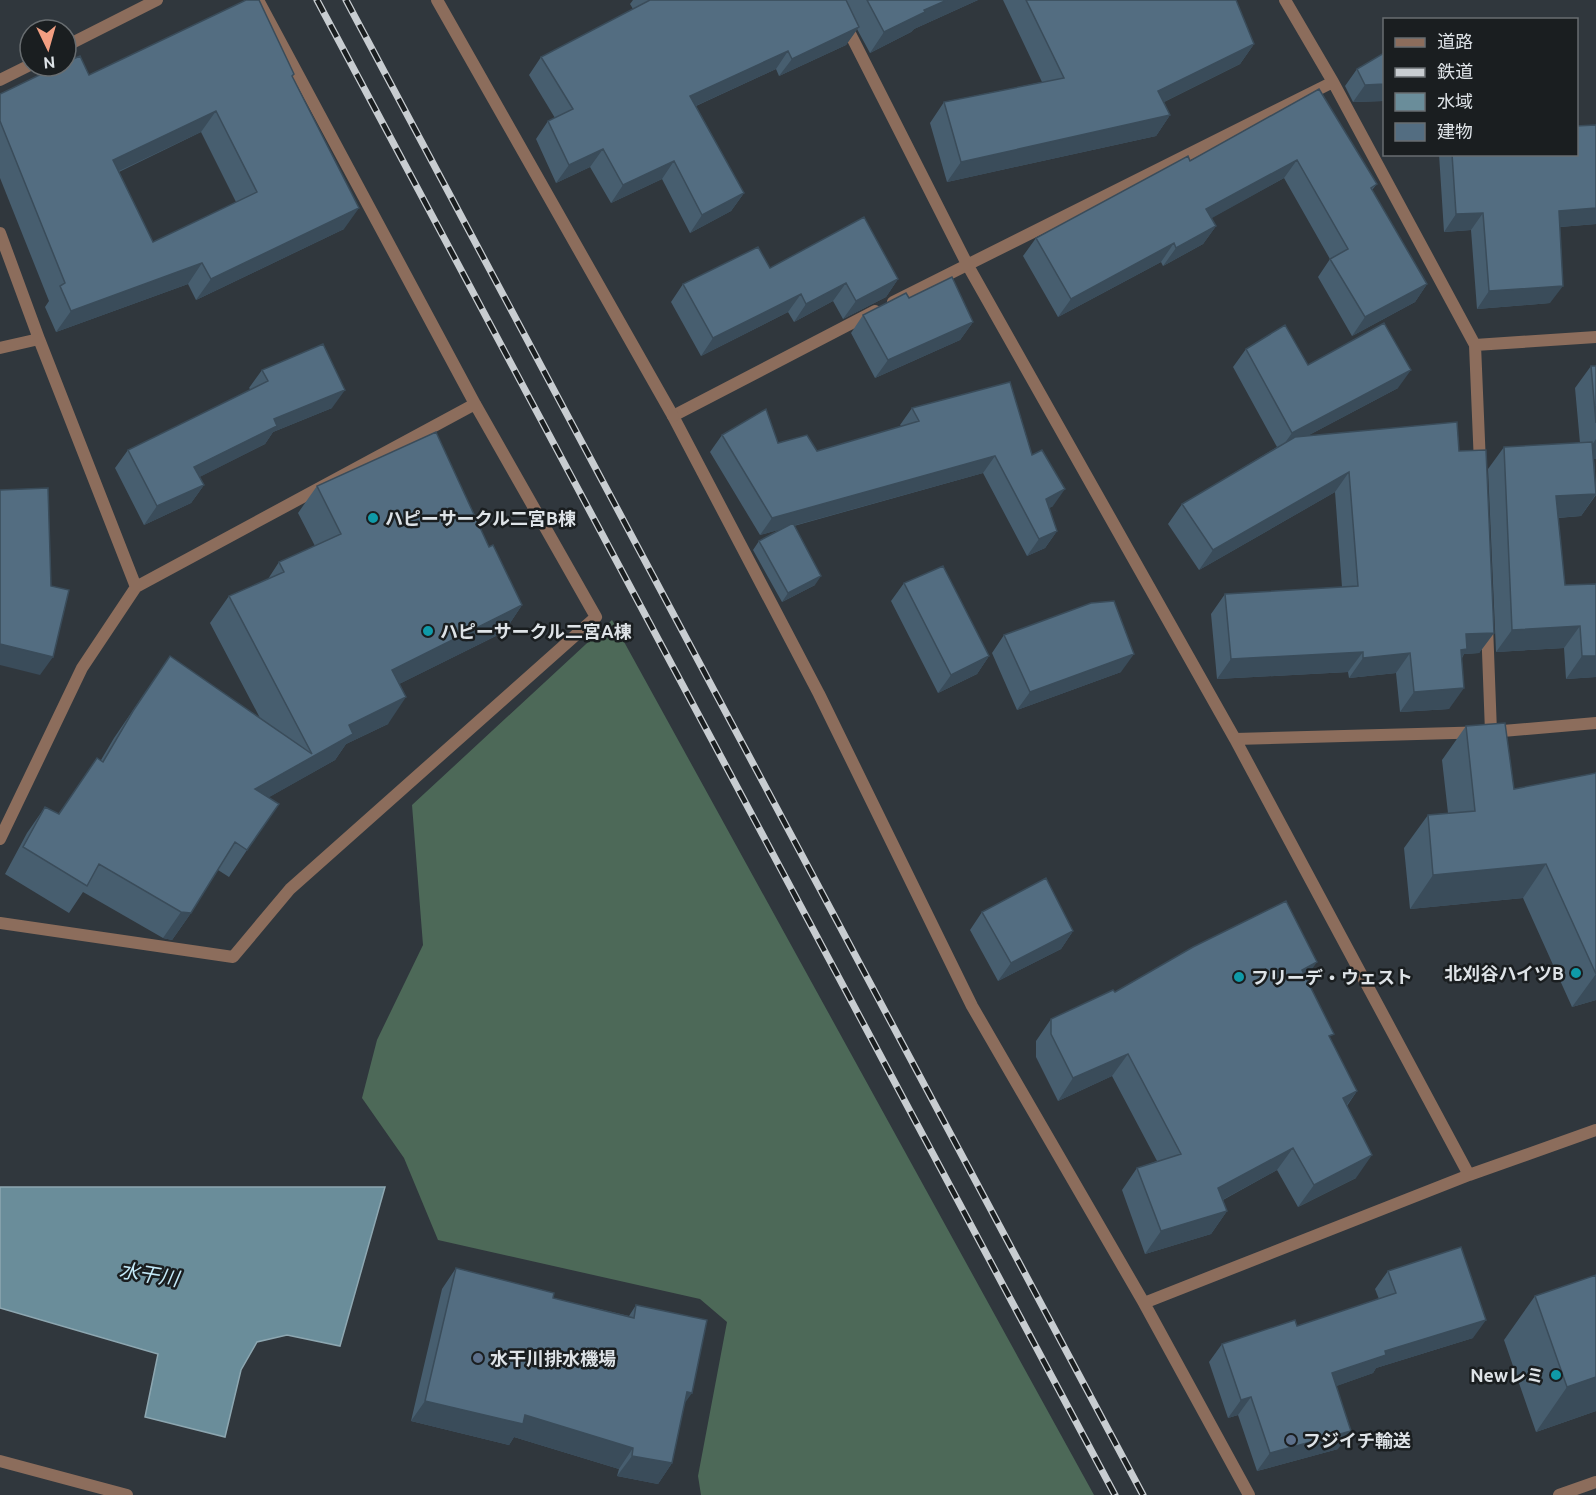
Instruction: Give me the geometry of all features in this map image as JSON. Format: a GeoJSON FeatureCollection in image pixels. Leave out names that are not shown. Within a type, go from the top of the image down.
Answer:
{"type":"FeatureCollection","features":[{"type":"Feature","properties":{"kind":"street"},"geometry":{"type":"LineString","coordinates":[[78,40],[157,0]]}},
{"type":"Feature","properties":{"kind":"street"},"geometry":{"type":"LineString","coordinates":[[0,923],[233,957],[290,890],[596,617],[475,404],[258,0]]}},
{"type":"Feature","properties":{"kind":"street"},"geometry":{"type":"LineString","coordinates":[[437,0],[673,416],[819,694],[972,1006],[1144,1303],[1249,1495]]}},
{"type":"Feature","properties":{"kind":"street"},"geometry":{"type":"LineString","coordinates":[[833,0],[968,264],[1235,739],[1469,1175]]}},
{"type":"Feature","properties":{"kind":"street"},"geometry":{"type":"LineString","coordinates":[[1285,0],[1333,82],[1475,345],[1480,474]]}},
{"type":"Feature","properties":{"kind":"street"},"geometry":{"type":"LineString","coordinates":[[0,80],[18,71]]}},
{"type":"Feature","properties":{"kind":"street"},"geometry":{"type":"LineString","coordinates":[[673,416],[968,264],[1333,82]]}},
{"type":"Feature","properties":{"kind":"street"},"geometry":{"type":"LineString","coordinates":[[0,233],[136,587]]}},
{"type":"Feature","properties":{"kind":"street"},"geometry":{"type":"LineString","coordinates":[[1475,345],[1596,337]]}},
{"type":"Feature","properties":{"kind":"street"},"geometry":{"type":"LineString","coordinates":[[0,348],[39,339]]}},
{"type":"Feature","properties":{"kind":"street"},"geometry":{"type":"LineString","coordinates":[[0,839],[82,668],[136,587],[475,404]]}},
{"type":"Feature","properties":{"kind":"street"},"geometry":{"type":"LineString","coordinates":[[1486,615],[1491,732]]}},
{"type":"Feature","properties":{"kind":"street"},"geometry":{"type":"LineString","coordinates":[[1235,739],[1491,732],[1596,723]]}},
{"type":"Feature","properties":{"kind":"street"},"geometry":{"type":"LineString","coordinates":[[1144,1303],[1469,1175],[1596,1130]]}},
{"type":"Feature","properties":{"kind":"street"},"geometry":{"type":"LineString","coordinates":[[0,1461],[127,1495]]}},
{"type":"Feature","properties":{"kind":"street"},"geometry":{"type":"LineString","coordinates":[[1559,1495],[1596,1482]]}},
{"type":"Feature","properties":{"kind":"green space"},"geometry":{"type":"Polygon","coordinates":[[[612,620],[1094,1495],[701,1495],[698,1476],[727,1322],[700,1299],[438,1240],[404,1158],[362,1098],[377,1040],[423,945],[412,805],[612,620]]]}},
{"type":"Feature","properties":{"kind":"water","name":"水干川"},"geometry":{"type":"Polygon","coordinates":[[[0,1187],[385,1187],[340,1346],[287,1335],[257,1342],[241,1370],[225,1437],[145,1417],[158,1354],[0,1308],[0,1187]]]}},
{"type":"Feature","properties":{"kind":"building"},"geometry":{"type":"Polygon","coordinates":[[[246,0],[259,0],[294,74],[292,76],[359,208],[211,279],[202,263],[71,311],[60,286],[65,283],[0,121],[0,94],[33,78],[78,78],[78,57],[80,56],[89,75],[246,0]],[[216,111],[113,160],[153,242],[257,192],[216,111]]]}},
{"type":"Feature","properties":{"kind":"building"},"geometry":{"type":"Polygon","coordinates":[[[650,0],[846,0],[859,27],[792,59],[788,51],[690,96],[744,193],[702,215],[674,161],[623,185],[603,149],[569,165],[548,121],[573,109],[541,57],[650,0]]]}},
{"type":"Feature","properties":{"kind":"building"},"geometry":{"type":"Polygon","coordinates":[[[867,0],[947,0],[884,32],[867,0]]]}},
{"type":"Feature","properties":{"kind":"building"},"geometry":{"type":"Polygon","coordinates":[[[1026,0],[1236,0],[1254,44],[1158,91],[1170,115],[961,162],[944,102],[1064,78],[1026,0]]]}},
{"type":"Feature","properties":{"kind":"building"},"geometry":{"type":"Polygon","coordinates":[[[1383,54],[1383,84],[1365,85],[1357,69],[1383,54]]]}},
{"type":"Feature","properties":{"kind":"building"},"geometry":{"type":"Polygon","coordinates":[[[1319,89],[1377,184],[1371,188],[1427,284],[1365,317],[1330,259],[1348,249],[1297,160],[1206,209],[1216,226],[1176,248],[1174,243],[1071,299],[1036,238],[1188,156],[1190,161],[1319,89]]]}},
{"type":"Feature","properties":{"kind":"building"},"geometry":{"type":"Polygon","coordinates":[[[1596,125],[1596,208],[1559,211],[1563,286],[1489,291],[1483,213],[1456,214],[1452,156],[1578,156],[1578,126],[1596,125]]]}},
{"type":"Feature","properties":{"kind":"building"},"geometry":{"type":"Polygon","coordinates":[[[864,217],[898,279],[856,301],[846,283],[806,304],[801,294],[713,338],[683,284],[758,247],[770,268],[864,217]]]}},
{"type":"Feature","properties":{"kind":"building"},"geometry":{"type":"Polygon","coordinates":[[[952,277],[973,322],[888,360],[863,315],[906,293],[909,298],[952,277]]]}},
{"type":"Feature","properties":{"kind":"building"},"geometry":{"type":"Polygon","coordinates":[[[1384,323],[1411,370],[1292,433],[1246,349],[1285,325],[1308,365],[1384,323]]]}},
{"type":"Feature","properties":{"kind":"building"},"geometry":{"type":"Polygon","coordinates":[[[323,344],[345,390],[274,419],[277,426],[194,467],[204,485],[157,506],[128,450],[268,381],[262,370],[323,344]]]}},
{"type":"Feature","properties":{"kind":"building"},"geometry":{"type":"Polygon","coordinates":[[[1591,366],[1596,366],[1596,423],[1591,366]]]}},
{"type":"Feature","properties":{"kind":"building"},"geometry":{"type":"Polygon","coordinates":[[[1010,382],[1032,455],[1042,450],[1065,489],[1046,499],[1057,531],[1039,539],[995,456],[772,518],[722,435],[766,409],[778,443],[807,435],[817,451],[919,421],[912,408],[1010,382]]]}},
{"type":"Feature","properties":{"kind":"building"},"geometry":{"type":"Polygon","coordinates":[[[1457,422],[1459,451],[1486,450],[1494,633],[1466,634],[1467,649],[1461,650],[1464,688],[1414,692],[1410,653],[1363,658],[1363,652],[1231,659],[1225,594],[1358,586],[1349,472],[1213,550],[1182,504],[1295,437],[1457,422]]]}},
{"type":"Feature","properties":{"kind":"building"},"geometry":{"type":"Polygon","coordinates":[[[436,432],[489,547],[493,545],[522,605],[392,670],[406,697],[349,725],[353,734],[255,789],[279,804],[247,850],[235,842],[191,913],[181,912],[99,864],[87,886],[23,847],[45,807],[59,814],[97,758],[103,762],[133,711],[170,656],[312,754],[229,596],[284,572],[279,562],[341,534],[317,486],[436,432]]]}},
{"type":"Feature","properties":{"kind":"building"},"geometry":{"type":"Polygon","coordinates":[[[1592,442],[1596,494],[1556,496],[1565,585],[1596,584],[1596,656],[1582,656],[1580,626],[1512,630],[1504,447],[1592,442]]]}},
{"type":"Feature","properties":{"kind":"building"},"geometry":{"type":"Polygon","coordinates":[[[48,488],[51,586],[69,590],[53,657],[0,644],[0,490],[48,488]]]}},
{"type":"Feature","properties":{"kind":"building"},"geometry":{"type":"Polygon","coordinates":[[[793,523],[821,576],[788,593],[759,541],[793,523]]]}},
{"type":"Feature","properties":{"kind":"building"},"geometry":{"type":"Polygon","coordinates":[[[943,566],[989,656],[951,675],[904,583],[943,566]]]}},
{"type":"Feature","properties":{"kind":"building"},"geometry":{"type":"Polygon","coordinates":[[[1114,601],[1134,654],[1030,692],[1004,635],[1091,603],[1114,601]]]}},
{"type":"Feature","properties":{"kind":"building"},"geometry":{"type":"Polygon","coordinates":[[[1505,723],[1514,789],[1596,773],[1596,974],[1546,864],[1433,875],[1428,815],[1475,811],[1466,726],[1505,723]]]}},
{"type":"Feature","properties":{"kind":"building"},"geometry":{"type":"Polygon","coordinates":[[[1046,878],[1073,931],[1011,963],[982,912],[1046,878]]]}},
{"type":"Feature","properties":{"kind":"building"},"geometry":{"type":"Polygon","coordinates":[[[1286,901],[1317,962],[1302,970],[1334,1034],[1329,1036],[1357,1091],[1343,1098],[1372,1155],[1314,1185],[1293,1148],[1218,1188],[1227,1211],[1161,1231],[1137,1168],[1181,1154],[1128,1054],[1073,1078],[1051,1034],[1051,1019],[1113,990],[1115,992],[1193,947],[1286,901]]]}},
{"type":"Feature","properties":{"kind":"building"},"geometry":{"type":"Polygon","coordinates":[[[1461,1247],[1486,1320],[1385,1351],[1386,1355],[1332,1373],[1351,1431],[1270,1453],[1251,1397],[1241,1400],[1222,1344],[1295,1320],[1297,1326],[1396,1293],[1388,1271],[1461,1247]]]}},
{"type":"Feature","properties":{"kind":"building"},"geometry":{"type":"Polygon","coordinates":[[[456,1268],[554,1293],[553,1298],[634,1318],[636,1305],[707,1320],[692,1393],[687,1392],[672,1463],[632,1456],[633,1448],[525,1415],[523,1424],[425,1401],[456,1268]]]}},
{"type":"Feature","properties":{"kind":"building"},"geometry":{"type":"Polygon","coordinates":[[[1596,1275],[1596,1377],[1567,1387],[1535,1296],[1596,1275]]]}},
{"type":"Feature","properties":{"kind":"railway"},"geometry":{"type":"LineString","coordinates":[[317,0],[1115,1495]]}},
{"type":"Feature","properties":{"kind":"railway"},"geometry":{"type":"LineString","coordinates":[[346,0],[1143,1495]]}},
{"type":"Feature","properties":{"kind":"place","name":"ハピーサークル二宮B棟"},"geometry":{"type":"Point","coordinates":[373,518]}},
{"type":"Feature","properties":{"kind":"place","name":"ハピーサークル二宮A棟"},"geometry":{"type":"Point","coordinates":[428,631]}},
{"type":"Feature","properties":{"kind":"place","name":"北刈谷ハイツB"},"geometry":{"type":"Point","coordinates":[1576,973]}},
{"type":"Feature","properties":{"kind":"place","name":"フリーデ・ウェスト"},"geometry":{"type":"Point","coordinates":[1239,977]}},
{"type":"Feature","properties":{"kind":"place","name":"水干川排水機場"},"geometry":{"type":"Point","coordinates":[478,1358]}},
{"type":"Feature","properties":{"kind":"place","name":"Newレミ"},"geometry":{"type":"Point","coordinates":[1556,1375]}},
{"type":"Feature","properties":{"kind":"place","name":"フジイチ輸送"},"geometry":{"type":"Point","coordinates":[1291,1440]}}]}
